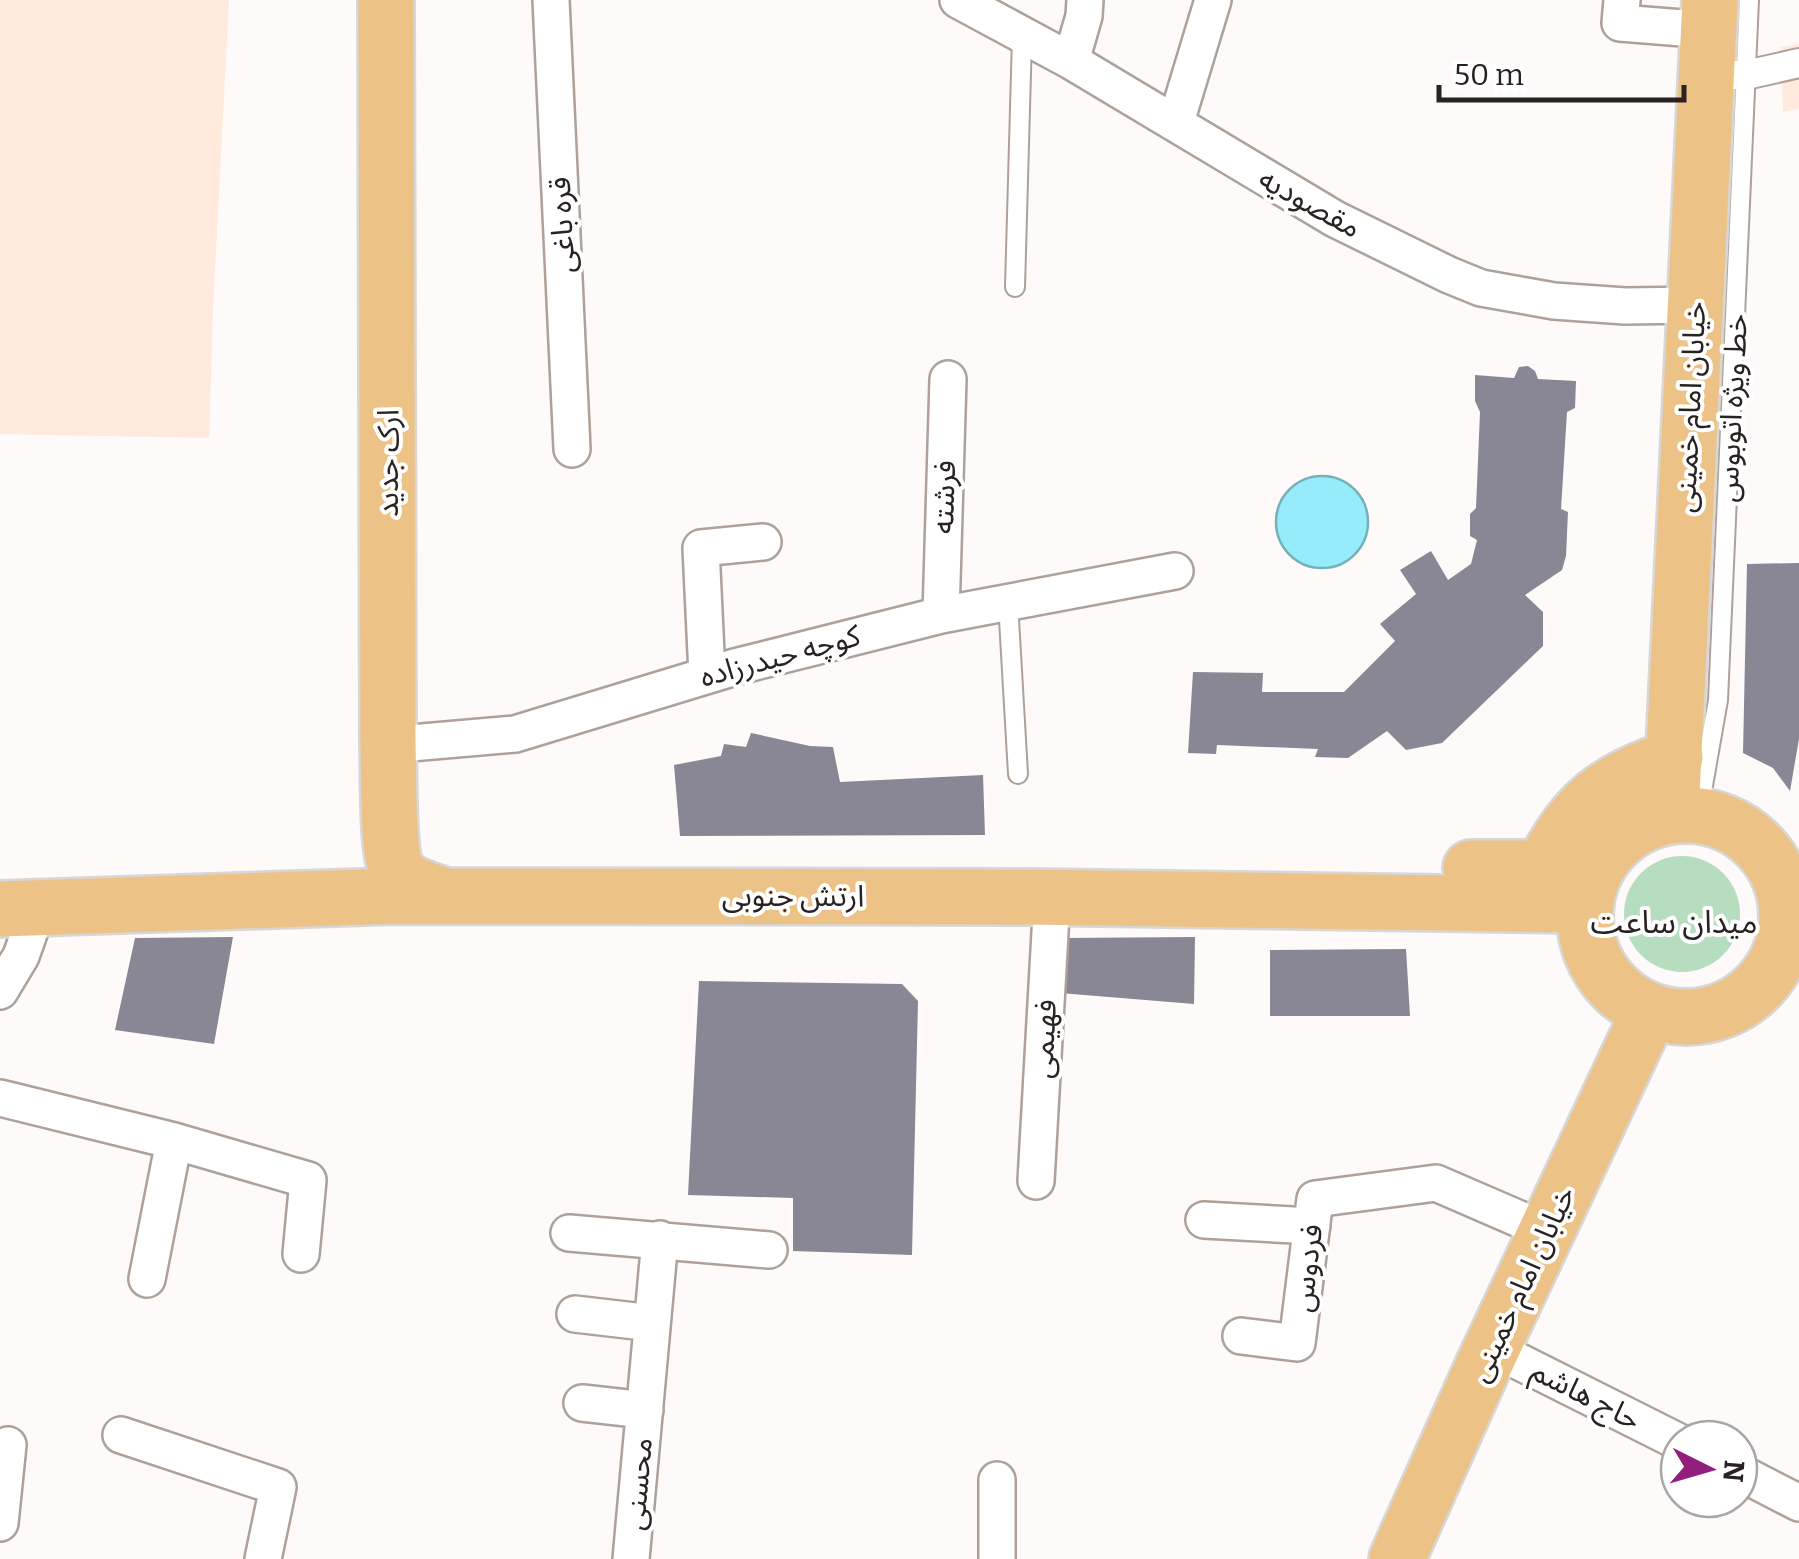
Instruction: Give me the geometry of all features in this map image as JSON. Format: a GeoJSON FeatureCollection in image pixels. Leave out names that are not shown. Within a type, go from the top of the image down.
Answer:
{"type":"FeatureCollection","features":[{"type":"Feature","properties":{"kind":"main road","name":"ارک جدید"},"geometry":{"type":"LineString","coordinates":[[386,0],[388,745],[393,853]]}},
{"type":"Feature","properties":{"kind":"main road","name":"خیابان امام خمینی"},"geometry":{"type":"LineString","coordinates":[[1684,814],[1675,757],[1695,306],[1724,36]]}},
{"type":"Feature","properties":{"kind":"main road"},"geometry":{"type":"LineString","coordinates":[[1184,901],[1267,870],[1543,868],[1560,835],[1587,801],[1632,772],[1675,757]]}},
{"type":"Feature","properties":{"kind":"main road"},"geometry":{"type":"LineString","coordinates":[[1684,814],[1723,820],[1766,852],[1780,874],[1793,927],[1769,976],[1750,996],[1728,1010],[1702,1017],[1650,1011],[1626,998],[1593,957],[1586,932],[1585,905],[1591,879],[1604,856],[1623,836],[1645,822],[1684,814]]}},
{"type":"Feature","properties":{"kind":"main road"},"geometry":{"type":"LineString","coordinates":[[393,853],[398,871],[414,884],[444,896]]}},
{"type":"Feature","properties":{"kind":"main road"},"geometry":{"type":"LineString","coordinates":[[13,899],[358,882],[370,878],[393,853]]}},
{"type":"Feature","properties":{"kind":"main road","name":"ارتش جنوبی"},"geometry":{"type":"LineString","coordinates":[[13,899],[1052,897],[1585,905]]}},
{"type":"Feature","properties":{"kind":"main road","name":"خیابان امام خمینی"},"geometry":{"type":"LineString","coordinates":[[1397,1559],[1650,1011]]}},
{"type":"Feature","properties":{"kind":"street","name":"قره باغی"},"geometry":{"type":"LineString","coordinates":[[551,0],[572,449]]}},
{"type":"Feature","properties":{"kind":"street","name":"مقصودیه"},"geometry":{"type":"LineString","coordinates":[[958,0],[1071,61],[1335,219],[1482,288],[1554,301],[1695,306]]}},
{"type":"Feature","properties":{"kind":"street"},"geometry":{"type":"LineString","coordinates":[[1071,61],[1085,0]]}},
{"type":"Feature","properties":{"kind":"street"},"geometry":{"type":"LineString","coordinates":[[1176,122],[1213,0]]}},
{"type":"Feature","properties":{"kind":"street"},"geometry":{"type":"LineString","coordinates":[[1622,0],[1620,23],[1724,36],[1799,63]]}},
{"type":"Feature","properties":{"kind":"street","name":"فرشته"},"geometry":{"type":"LineString","coordinates":[[941,615],[948,379]]}},
{"type":"Feature","properties":{"kind":"street"},"geometry":{"type":"LineString","coordinates":[[707,675],[700,548],[763,542]]}},
{"type":"Feature","properties":{"kind":"street","name":"کوچه حیدرزاده"},"geometry":{"type":"LineString","coordinates":[[388,745],[515,734],[707,675],[941,615],[1175,571]]}},
{"type":"Feature","properties":{"kind":"street","name":"فهیمی"},"geometry":{"type":"LineString","coordinates":[[1036,1181],[1052,897]]}},
{"type":"Feature","properties":{"kind":"street"},"geometry":{"type":"LineString","coordinates":[[0,992],[20,956],[13,899]]}},
{"type":"Feature","properties":{"kind":"street"},"geometry":{"type":"LineString","coordinates":[[0,1098],[174,1141],[308,1180],[301,1254]]}},
{"type":"Feature","properties":{"kind":"street"},"geometry":{"type":"LineString","coordinates":[[147,1279],[174,1141]]}},
{"type":"Feature","properties":{"kind":"street","name":"فردوس"},"geometry":{"type":"LineString","coordinates":[[1241,1336],[1297,1343],[1315,1199],[1436,1184],[1547,1231]]}},
{"type":"Feature","properties":{"kind":"street"},"geometry":{"type":"LineString","coordinates":[[1204,1220],[1312,1226]]}},
{"type":"Feature","properties":{"kind":"street"},"geometry":{"type":"LineString","coordinates":[[570,1233],[769,1250]]}},
{"type":"Feature","properties":{"kind":"street","name":"محسنی"},"geometry":{"type":"LineString","coordinates":[[631,1559],[660,1239]]}},
{"type":"Feature","properties":{"kind":"street"},"geometry":{"type":"LineString","coordinates":[[575,1314],[652,1323]]}},
{"type":"Feature","properties":{"kind":"street","name":"حاج هاشم"},"geometry":{"type":"LineString","coordinates":[[1492,1348],[1659,1432]]}},
{"type":"Feature","properties":{"kind":"street","name":"محسنی"},"geometry":{"type":"LineString","coordinates":[[582,1403],[645,1410]]}},
{"type":"Feature","properties":{"kind":"street"},"geometry":{"type":"LineString","coordinates":[[120,1436],[278,1487],[263,1559]]}},
{"type":"Feature","properties":{"kind":"street"},"geometry":{"type":"LineString","coordinates":[[0,1523],[8,1445]]}},
{"type":"Feature","properties":{"kind":"street"},"geometry":{"type":"LineString","coordinates":[[996,1480],[997,1559]]}},
{"type":"Feature","properties":{"kind":"street"},"geometry":{"type":"LineString","coordinates":[[1759,1482],[1799,1503]]}},
{"type":"Feature","properties":{"kind":"lane","name":"خط ویژه اتوبوس"},"geometry":{"type":"LineString","coordinates":[[1684,814],[1718,700],[1724,36]]}},
{"type":"Feature","properties":{"kind":"lane"},"geometry":{"type":"LineString","coordinates":[[1016,287],[1022,37]]}},
{"type":"Feature","properties":{"kind":"lane"},"geometry":{"type":"LineString","coordinates":[[1008,602],[1018,774]]}},
{"type":"Feature","properties":{"kind":"shaded area"},"geometry":{"type":"Polygon","coordinates":[[[0,0],[229,0],[209,438],[0,434],[0,0]]]}},
{"type":"Feature","properties":{"kind":"shaded area"},"geometry":{"type":"Polygon","coordinates":[[[1799,44],[1799,109],[1783,112],[1781,47],[1799,44]]]}},
{"type":"Feature","properties":{"kind":"green space"},"geometry":{"type":"Polygon","coordinates":[[[1682,856],[1704,861],[1723,873],[1735,892],[1740,914],[1735,936],[1723,955],[1704,967],[1682,972],[1660,967],[1641,955],[1629,936],[1624,914],[1629,892],[1641,873],[1660,861],[1682,856]]]}},
{"type":"Feature","properties":{"kind":"water"},"geometry":{"type":"Polygon","coordinates":[[[1322,476],[1339,480],[1354,490],[1364,505],[1368,522],[1364,539],[1354,554],[1339,564],[1322,568],[1305,564],[1290,554],[1280,539],[1276,522],[1280,505],[1290,490],[1305,480],[1322,476]]]}},
{"type":"Feature","properties":{"kind":"building"},"geometry":{"type":"Polygon","coordinates":[[[1528,366],[1538,379],[1576,381],[1575,408],[1567,412],[1561,509],[1568,512],[1566,556],[1562,570],[1525,595],[1543,612],[1543,646],[1442,743],[1406,750],[1387,731],[1348,758],[1315,757],[1318,749],[1217,745],[1216,754],[1188,753],[1193,672],[1263,673],[1262,692],[1344,692],[1395,641],[1380,624],[1416,594],[1400,570],[1431,551],[1448,580],[1471,564],[1477,540],[1470,536],[1470,514],[1476,508],[1480,412],[1475,401],[1475,375],[1514,378],[1519,367],[1528,366]]]}},
{"type":"Feature","properties":{"kind":"building"},"geometry":{"type":"Polygon","coordinates":[[[1799,563],[1799,739],[1790,791],[1773,768],[1743,753],[1747,564],[1799,563]]]}},
{"type":"Feature","properties":{"kind":"building"},"geometry":{"type":"Polygon","coordinates":[[[751,733],[833,747],[840,782],[983,775],[985,835],[680,836],[674,765],[721,756],[724,744],[746,747],[751,733]]]}},
{"type":"Feature","properties":{"kind":"building"},"geometry":{"type":"Polygon","coordinates":[[[233,937],[214,1044],[115,1030],[135,938],[233,937]]]}},
{"type":"Feature","properties":{"kind":"building"},"geometry":{"type":"Polygon","coordinates":[[[1195,937],[1194,1004],[1060,993],[1062,938],[1195,937]]]}},
{"type":"Feature","properties":{"kind":"building"},"geometry":{"type":"Polygon","coordinates":[[[1406,949],[1410,1016],[1270,1016],[1270,950],[1406,949]]]}},
{"type":"Feature","properties":{"kind":"building"},"geometry":{"type":"Polygon","coordinates":[[[699,981],[902,984],[918,1001],[912,1255],[793,1251],[793,1198],[688,1195],[699,981]]]}},
{"type":"Feature","properties":{"kind":"district","name":"میدان ساعت"},"geometry":{"type":"Point","coordinates":[1674,922]}}]}
